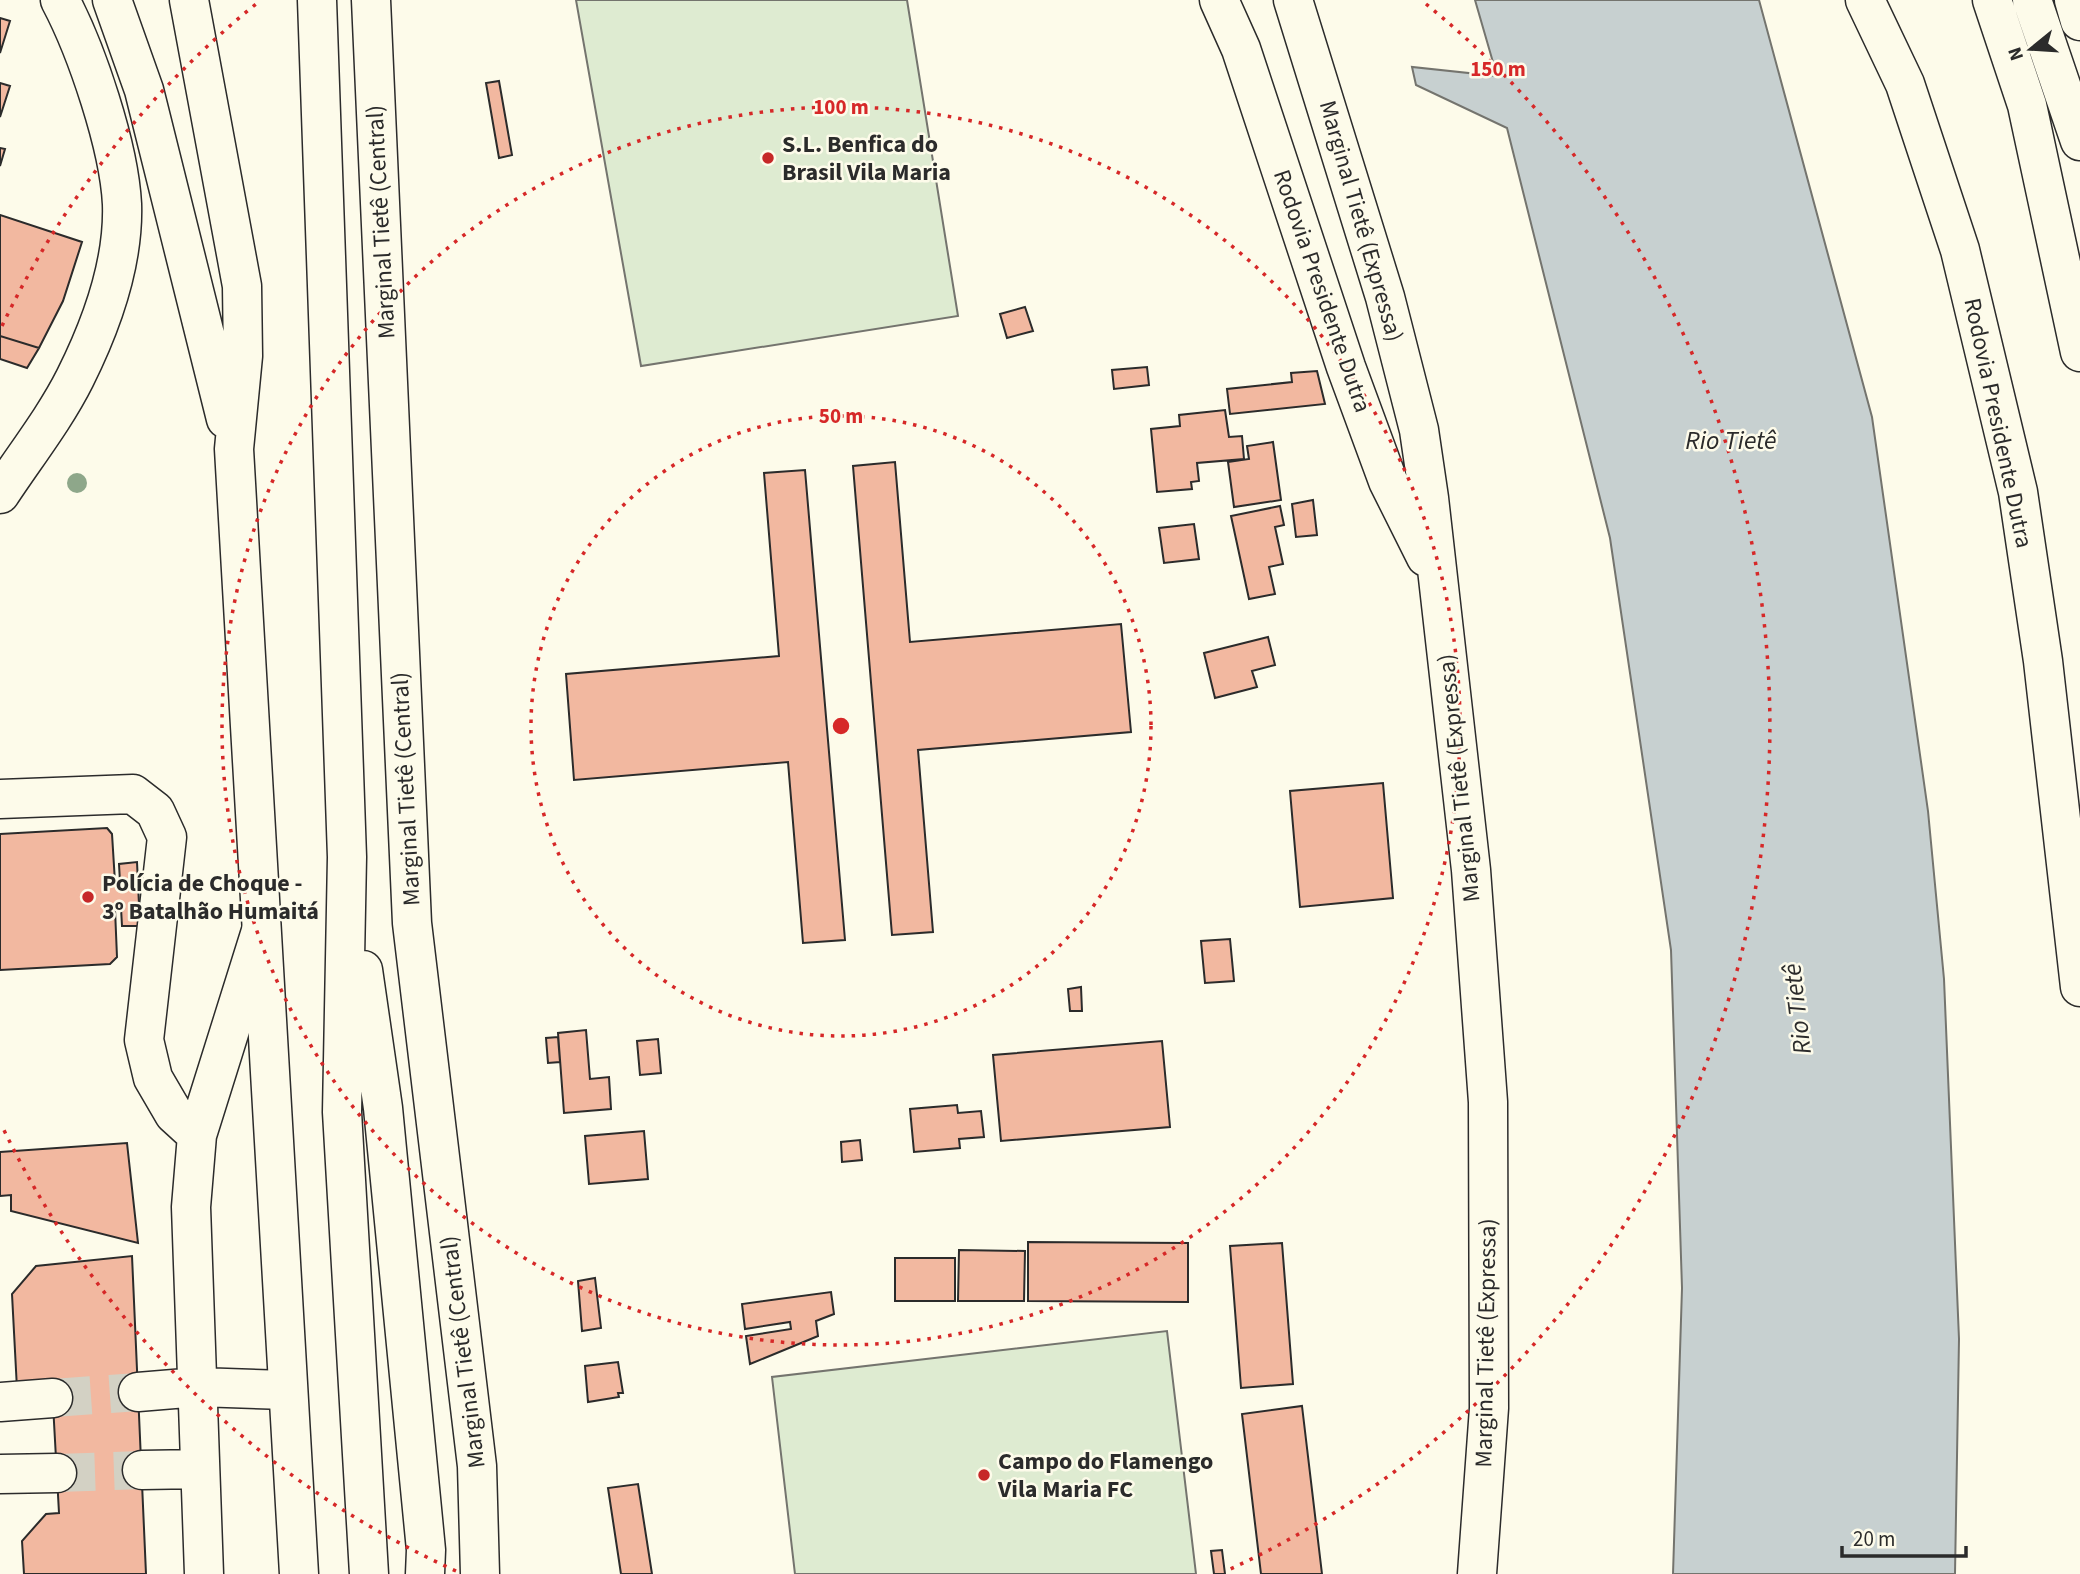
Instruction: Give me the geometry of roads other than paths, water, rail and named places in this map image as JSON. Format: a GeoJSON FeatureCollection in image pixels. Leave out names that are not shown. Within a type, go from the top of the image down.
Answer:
{"type":"FeatureCollection","features":[{"type":"Feature","properties":{"kind":"main road"},"geometry":{"type":"LineString","coordinates":[[0,495],[74,380],[101,322],[116,260],[122,204],[106,115],[60,0]]}},
{"type":"Feature","properties":{"kind":"main road"},"geometry":{"type":"LineString","coordinates":[[113,0],[144,90],[234,449]]}},
{"type":"Feature","properties":{"kind":"main road"},"geometry":{"type":"LineString","coordinates":[[189,0],[242,286],[243,356],[234,449],[286,1390],[299,1574]]}},
{"type":"Feature","properties":{"kind":"main road"},"geometry":{"type":"LineString","coordinates":[[317,0],[347,857],[342,1112],[369,1574]]}},
{"type":"Feature","properties":{"kind":"main road","name":"Marginal Tietê (Central)"},"geometry":{"type":"LineString","coordinates":[[371,0],[412,923],[477,1466],[480,1574]]}},
{"type":"Feature","properties":{"kind":"main road","name":"Rodovia Presidente Dutra"},"geometry":{"type":"LineString","coordinates":[[1219,0],[1241,49],[1388,481],[1436,578]]}},
{"type":"Feature","properties":{"kind":"main road","name":"Marginal Tietê (Expressa)"},"geometry":{"type":"LineString","coordinates":[[1293,0],[1303,22],[1385,297],[1419,430],[1471,870],[1488,1102],[1489,1408],[1477,1574]]}},
{"type":"Feature","properties":{"kind":"main road","name":"Rodovia Presidente Dutra"},"geometry":{"type":"LineString","coordinates":[[1865,0],[1905,85],[1959,250],[2018,492],[2043,660],[2080,987]]}},
{"type":"Feature","properties":{"kind":"main road"},"geometry":{"type":"LineString","coordinates":[[1992,0],[2027,105],[2080,352]]}},
{"type":"Feature","properties":{"kind":"main road"},"geometry":{"type":"LineString","coordinates":[[2032,0],[2080,141]]}},
{"type":"Feature","properties":{"kind":"main road"},"geometry":{"type":"LineString","coordinates":[[2074,0],[2080,21]]}},
{"type":"Feature","properties":{"kind":"main road"},"geometry":{"type":"LineString","coordinates":[[0,799],[133,794],[155,811],[167,837],[144,1040],[153,1078],[174,1114],[197,1135]]}},
{"type":"Feature","properties":{"kind":"main road"},"geometry":{"type":"LineString","coordinates":[[347,857],[383,1108],[426,1550],[425,1574]]}},
{"type":"Feature","properties":{"kind":"main road"},"geometry":{"type":"LineString","coordinates":[[204,1574],[191,1207],[197,1135],[262,929]]}},
{"type":"Feature","properties":{"kind":"main road"},"geometry":{"type":"LineString","coordinates":[[138,1392],[198,1387],[286,1390]]}},
{"type":"Feature","properties":{"kind":"main road"},"geometry":{"type":"LineString","coordinates":[[0,1402],[53,1398]]}},
{"type":"Feature","properties":{"kind":"main road"},"geometry":{"type":"LineString","coordinates":[[142,1471],[200,1469]]}},
{"type":"Feature","properties":{"kind":"main road"},"geometry":{"type":"LineString","coordinates":[[0,1474],[57,1473]]}},
{"type":"Feature","properties":{"kind":"water","name":"Rio Tietê"},"geometry":{"type":"Polygon","coordinates":[[[1475,0],[1759,0],[1872,417],[1928,811],[1944,979],[1959,1339],[1955,1574],[1673,1574],[1682,1288],[1671,950],[1610,538],[1507,128],[1416,85],[1412,67],[1497,76],[1475,0]]]}},
{"type":"Feature","properties":{"kind":"tunnel"},"geometry":{"type":"LineString","coordinates":[[53,1398],[138,1392]]}},
{"type":"Feature","properties":{"kind":"tunnel"},"geometry":{"type":"LineString","coordinates":[[57,1473],[142,1470]]}},
{"type":"Feature","properties":{"kind":"place","name":"S.L. Benfica do Brasil Vila Maria"},"geometry":{"type":"Point","coordinates":[768,158]}},
{"type":"Feature","properties":{"kind":"place","name":"Polícia de Choque - 3º Batalhão Humaitá"},"geometry":{"type":"Point","coordinates":[88,897]}},
{"type":"Feature","properties":{"kind":"place","name":"Campo do Flamengo Vila Maria FC"},"geometry":{"type":"Point","coordinates":[984,1475]}}]}
